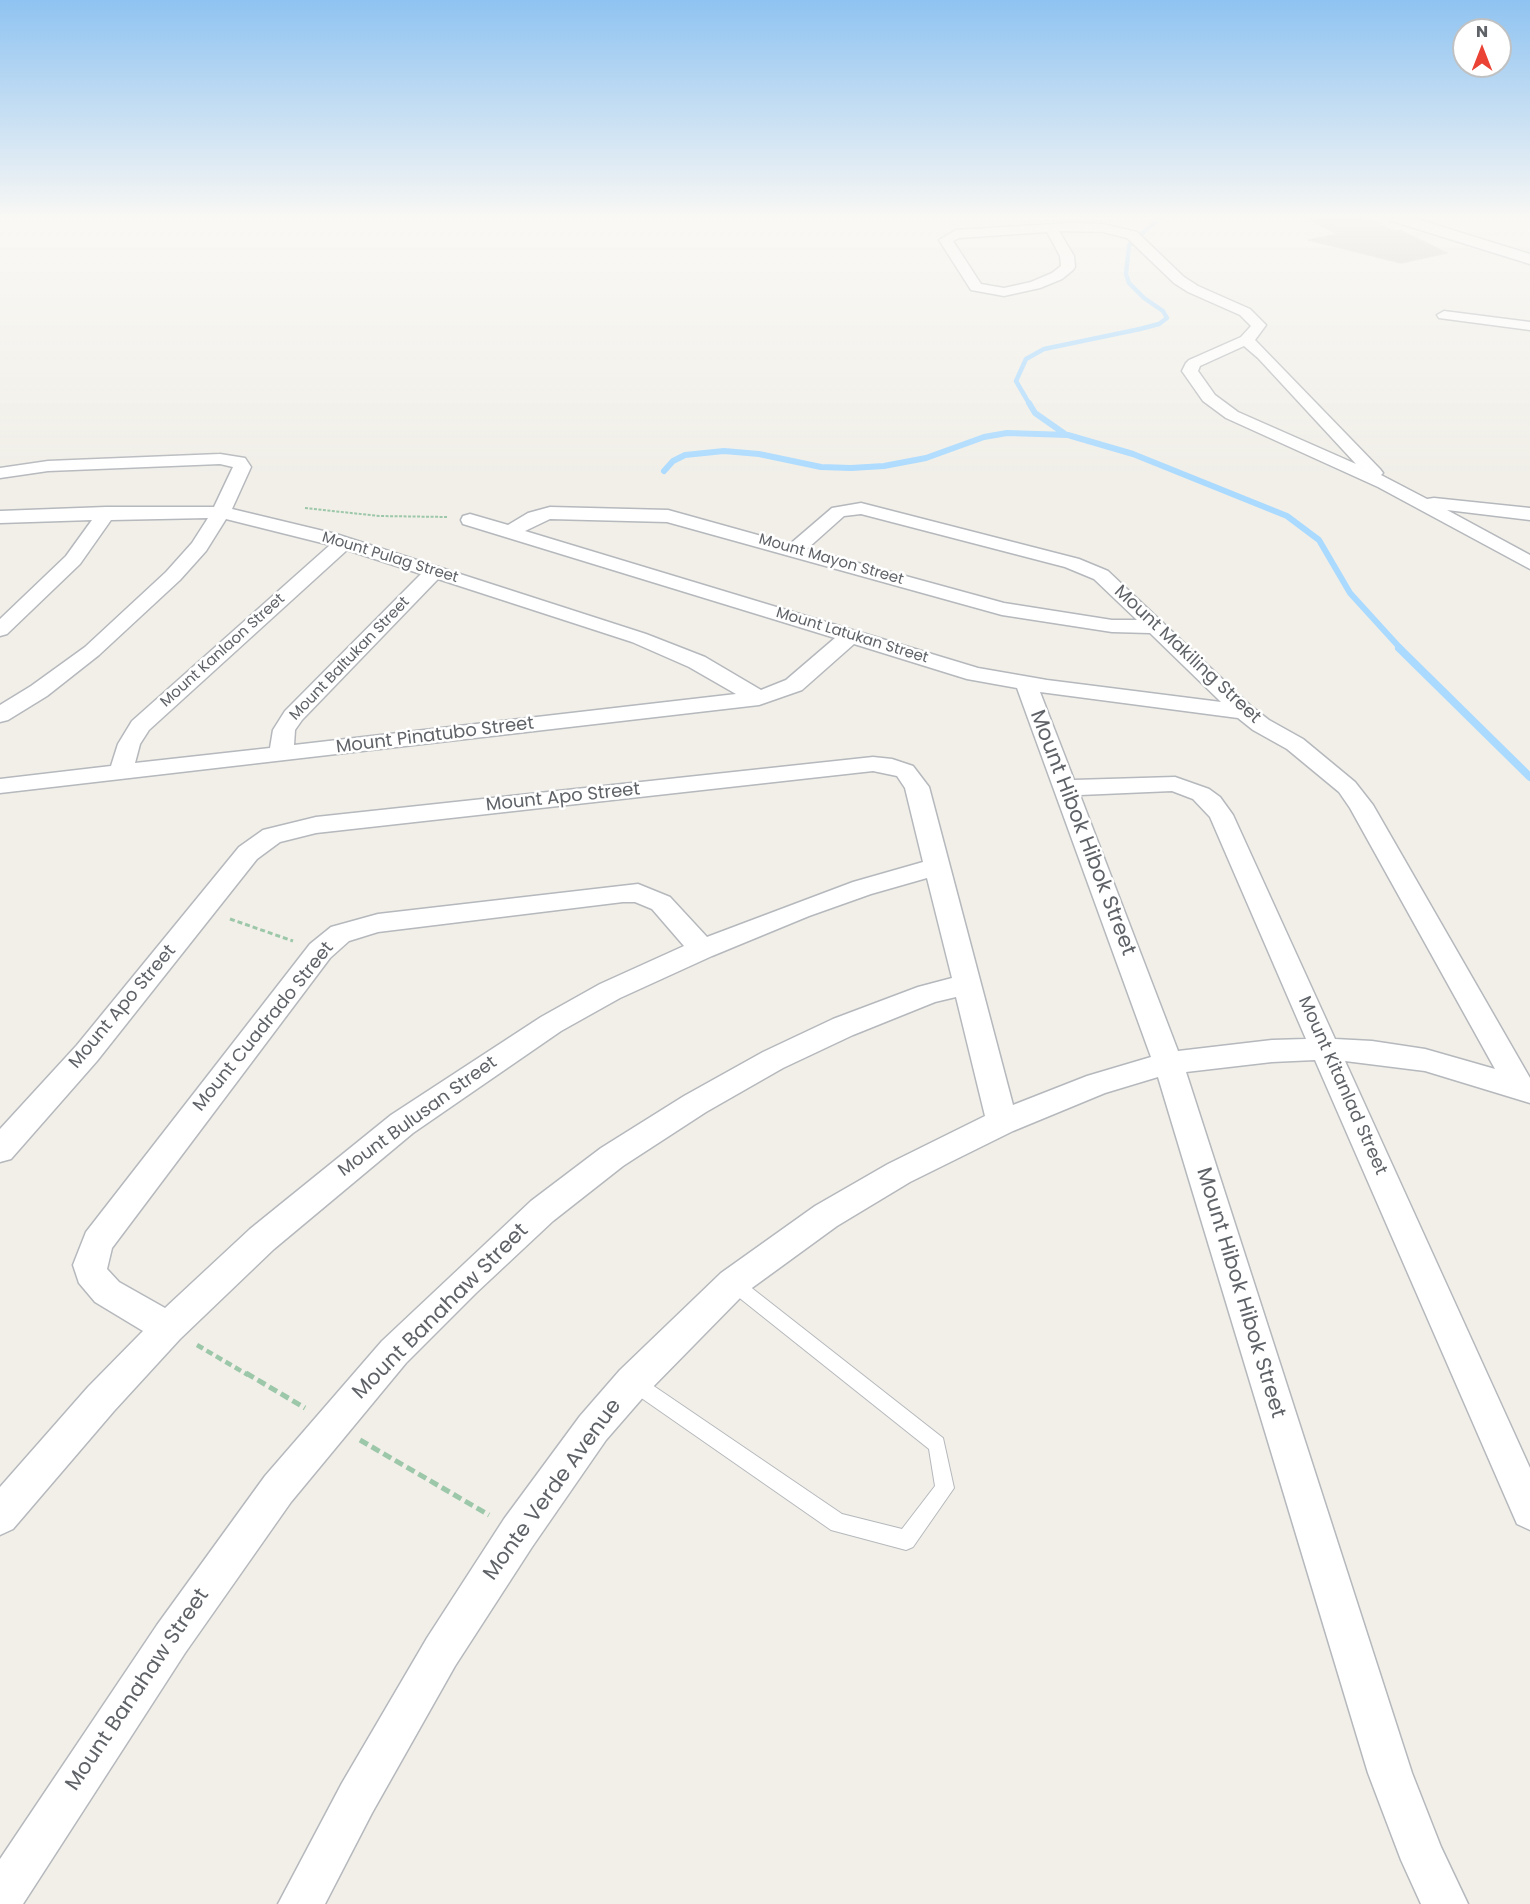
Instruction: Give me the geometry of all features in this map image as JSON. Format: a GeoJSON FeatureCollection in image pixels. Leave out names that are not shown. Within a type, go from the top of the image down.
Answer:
{"type":"FeatureCollection","features":[{"type":"Feature","properties":{"kind":"street"},"geometry":{"type":"LineString","coordinates":[[1231,304],[1254,319],[1258,325],[1255,333],[1246,340],[1194,363],[1190,371],[1209,398],[1232,415],[1384,483],[1530,563]]}},
{"type":"Feature","properties":{"kind":"street"},"geometry":{"type":"LineString","coordinates":[[1444,315],[1530,326]]}},
{"type":"Feature","properties":{"kind":"street"},"geometry":{"type":"LineString","coordinates":[[1246,340],[1263,355],[1384,483]]}},
{"type":"Feature","properties":{"kind":"street"},"geometry":{"type":"LineString","coordinates":[[0,473],[26,468],[71,465],[220,459],[239,462],[242,472],[221,513],[199,547],[173,576],[92,651],[48,685],[0,715]]}},
{"type":"Feature","properties":{"kind":"street"},"geometry":{"type":"LineString","coordinates":[[1418,501],[1530,514]]}},
{"type":"Feature","properties":{"kind":"street","name":"Mount Makiling Street"},"geometry":{"type":"LineString","coordinates":[[794,550],[838,512],[853,508],[869,509],[1072,562],[1112,584],[1244,712],[1324,766],[1347,786],[1361,805],[1525,1089]]}},
{"type":"Feature","properties":{"kind":"street"},"geometry":{"type":"LineString","coordinates":[[0,630],[73,560],[106,513]]}},
{"type":"Feature","properties":{"kind":"street","name":"Mount Pulag Street"},"geometry":{"type":"LineString","coordinates":[[0,517],[106,513],[221,513],[343,543],[669,649],[697,662],[759,698]]}},
{"type":"Feature","properties":{"kind":"street","name":"Mount Mayon Street"},"geometry":{"type":"LineString","coordinates":[[510,532],[535,518],[550,513],[658,514],[680,518],[1028,615],[1112,626],[1155,627]]}},
{"type":"Feature","properties":{"kind":"street","name":"Mount Latukan Street"},"geometry":{"type":"LineString","coordinates":[[470,520],[975,674],[1026,684],[1244,712]]}},
{"type":"Feature","properties":{"kind":"street","name":"Mount Kanlaon Street"},"geometry":{"type":"LineString","coordinates":[[121,772],[129,744],[140,726],[343,543]]}},
{"type":"Feature","properties":{"kind":"street","name":"Mount Baltukan Street"},"geometry":{"type":"LineString","coordinates":[[281,753],[284,730],[292,716],[434,572]]}},
{"type":"Feature","properties":{"kind":"street","name":"Mount Pinatubo Street"},"geometry":{"type":"LineString","coordinates":[[0,786],[759,698],[794,685],[850,636]]}},
{"type":"Feature","properties":{"kind":"street","name":"Mount Hibok Hibok Street"},"geometry":{"type":"LineString","coordinates":[[1026,684],[1168,1063],[1390,1773],[1423,1860],[1445,1904]]}},
{"type":"Feature","properties":{"kind":"street","name":"Mount Apo Street"},"geometry":{"type":"LineString","coordinates":[[0,1150],[87,1053],[258,844],[272,836],[296,828],[873,764],[892,766],[905,771],[917,787],[1002,1122]]}},
{"type":"Feature","properties":{"kind":"street","name":"Mount Kitanlad Street"},"geometry":{"type":"LineString","coordinates":[[1065,788],[1175,784],[1201,794],[1221,815],[1530,1511]]}},
{"type":"Feature","properties":{"kind":"street","name":"Mount Bulusan Street"},"geometry":{"type":"LineString","coordinates":[[0,1516],[94,1407],[168,1328],[262,1239],[402,1124],[551,1024],[610,991],[702,949],[810,906],[862,888],[937,867]]}},
{"type":"Feature","properties":{"kind":"street","name":"Mount Cuadrado Street"},"geometry":{"type":"LineString","coordinates":[[168,1328],[102,1286],[91,1273],[92,1255],[106,1228],[320,951],[340,934],[378,923],[638,893],[661,903],[702,949]]}},
{"type":"Feature","properties":{"kind":"street","name":"Mount Banahaw Street"},"geometry":{"type":"LineString","coordinates":[[0,1899],[171,1639],[278,1489],[394,1352],[473,1275],[542,1211],[612,1157],[694,1104],[773,1060],[843,1027],[928,994],[967,984]]}},
{"type":"Feature","properties":{"kind":"street","name":"Monte Verde Avenue"},"geometry":{"type":"LineString","coordinates":[[301,1904],[357,1798],[441,1652],[518,1533],[593,1428],[633,1382],[733,1283],[826,1216],[899,1173],[1002,1122],[1096,1084],[1168,1063],[1272,1051],[1325,1049],[1372,1052],[1425,1060],[1525,1089]]}},
{"type":"Feature","properties":{"kind":"lane"},"geometry":{"type":"LineString","coordinates":[[633,1382],[838,1523],[906,1540],[945,1488],[937,1444],[733,1283]]}},
{"type":"Feature","properties":{"kind":"path"},"geometry":{"type":"LineString","coordinates":[[298,507],[369,515],[449,517],[470,520]]}},
{"type":"Feature","properties":{"kind":"path"},"geometry":{"type":"LineString","coordinates":[[204,909],[320,951]]}},
{"type":"Feature","properties":{"kind":"waterway"},"geometry":{"type":"LineString","coordinates":[[1030,405],[1016,381],[1026,359],[1044,349],[1159,324],[1167,318],[1163,311],[1153,304]]}},
{"type":"Feature","properties":{"kind":"waterway"},"geometry":{"type":"LineString","coordinates":[[1029,403],[1035,413],[1065,434]]}},
{"type":"Feature","properties":{"kind":"waterway"},"geometry":{"type":"LineString","coordinates":[[664,471],[673,461],[685,455],[724,451],[759,454],[821,467],[851,468],[884,466],[926,458],[984,437],[1007,433],[1068,435],[1133,454],[1287,516],[1319,540],[1350,593],[1401,649]]}},
{"type":"Feature","properties":{"kind":"waterway"},"geometry":{"type":"LineString","coordinates":[[1399,648],[1530,777]]}}]}
